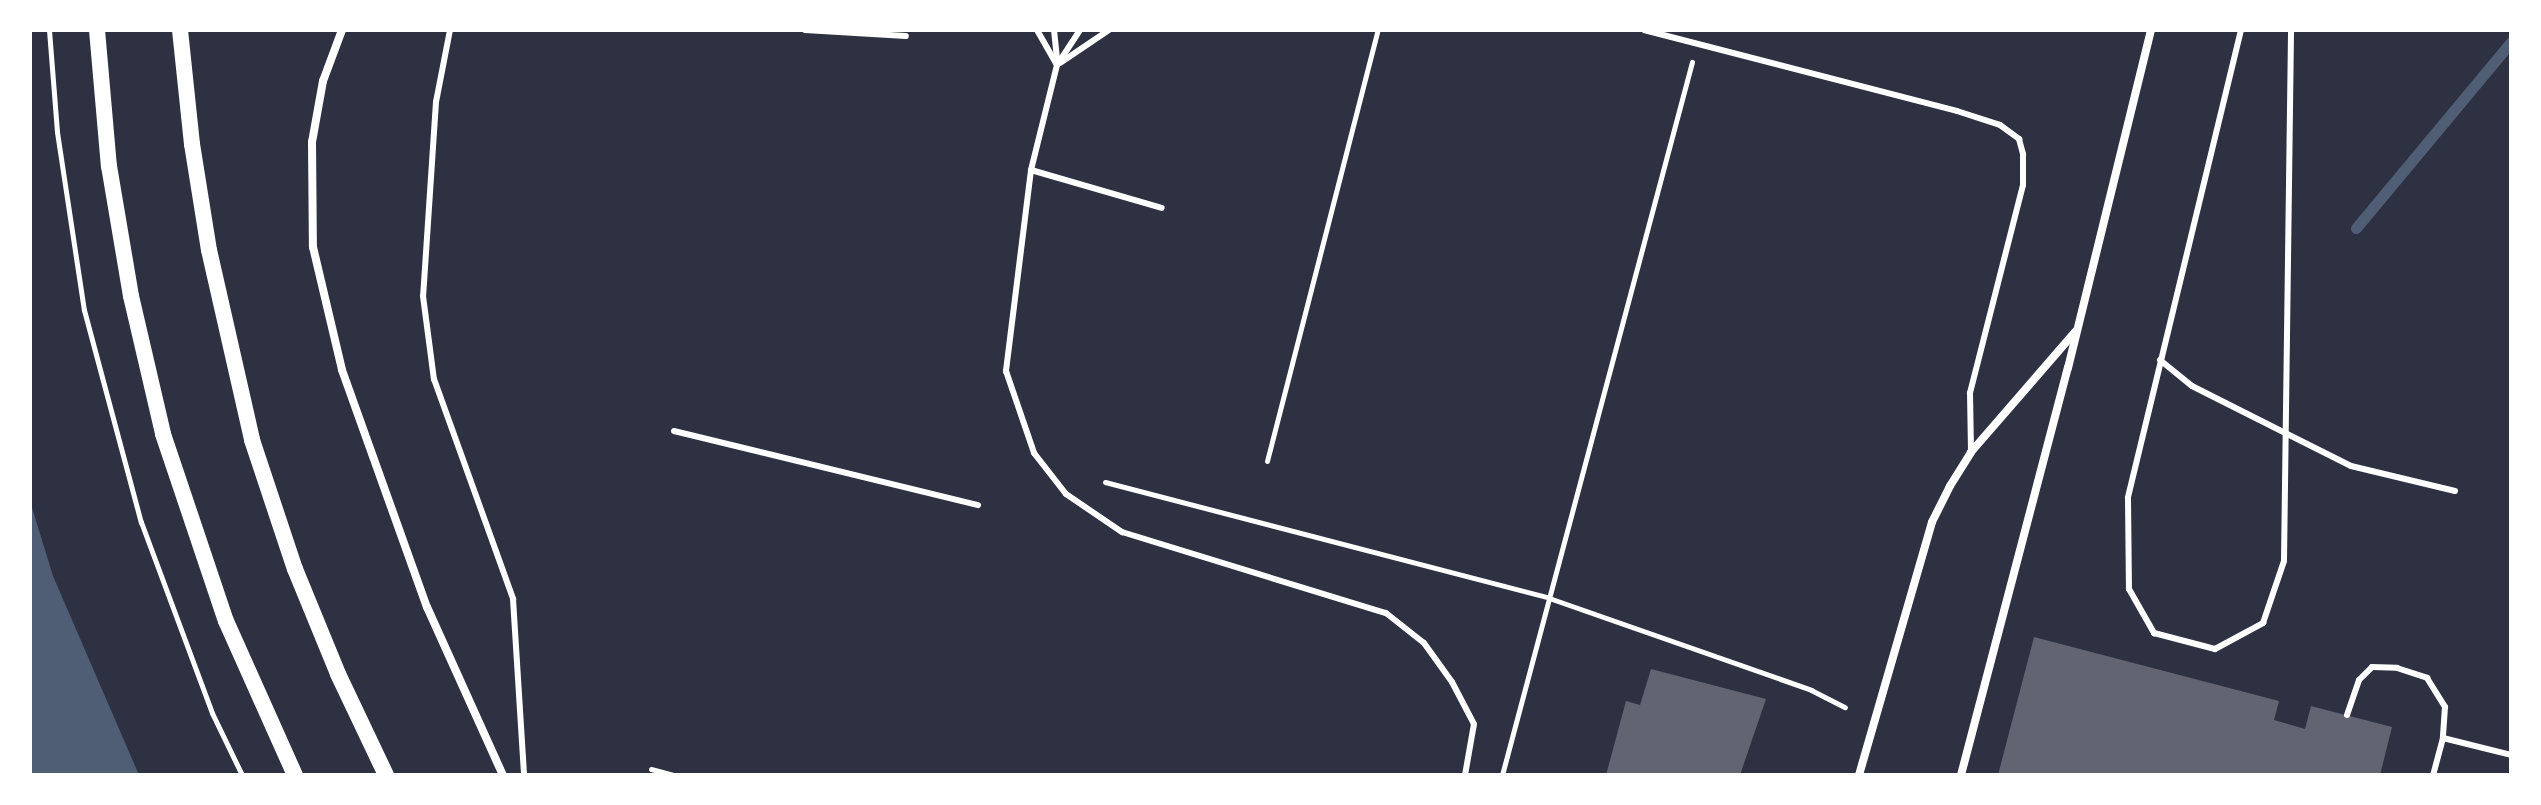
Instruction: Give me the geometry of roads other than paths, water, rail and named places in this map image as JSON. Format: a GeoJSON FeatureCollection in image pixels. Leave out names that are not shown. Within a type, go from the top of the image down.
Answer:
{"type":"FeatureCollection","features":[{"type":"Feature","properties":{"kind":"main road"},"geometry":{"type":"LineString","coordinates":[[97,30],[109,166],[131,296],[163,434],[226,621],[295,775]]}},
{"type":"Feature","properties":{"kind":"main road"},"geometry":{"type":"LineString","coordinates":[[180,30],[192,144],[209,250],[252,440],[295,569],[338,674],[386,775]]}},
{"type":"Feature","properties":{"kind":"street"},"geometry":{"type":"LineString","coordinates":[[342,30],[323,81],[312,142],[313,247],[342,370],[427,607],[503,775]]}},
{"type":"Feature","properties":{"kind":"street"},"geometry":{"type":"LineString","coordinates":[[1961,775],[2078,329],[2151,30]]}},
{"type":"Feature","properties":{"kind":"street"},"geometry":{"type":"LineString","coordinates":[[1859,775],[1932,522],[1971,452],[2078,329]]}},
{"type":"Feature","properties":{"kind":"lane"},"geometry":{"type":"LineString","coordinates":[[450,30],[436,102],[423,296],[434,379],[513,599],[524,775]]}},
{"type":"Feature","properties":{"kind":"lane"},"geometry":{"type":"LineString","coordinates":[[805,30],[906,36]]}},
{"type":"Feature","properties":{"kind":"lane"},"geometry":{"type":"LineString","coordinates":[[1037,30],[1057,65]]}},
{"type":"Feature","properties":{"kind":"lane"},"geometry":{"type":"LineString","coordinates":[[1054,30],[1057,65],[1031,170],[1006,371],[1034,453],[1066,494],[1122,532],[1386,613],[1424,643],[1452,682],[1474,724],[1465,775]]}},
{"type":"Feature","properties":{"kind":"lane"},"geometry":{"type":"LineString","coordinates":[[1057,65],[1080,30]]}},
{"type":"Feature","properties":{"kind":"lane"},"geometry":{"type":"LineString","coordinates":[[1057,65],[1109,30]]}},
{"type":"Feature","properties":{"kind":"lane"},"geometry":{"type":"LineString","coordinates":[[1644,30],[1957,111],[2000,125],[2019,139],[2023,154],[2023,185],[1970,393],[1971,452]]}},
{"type":"Feature","properties":{"kind":"lane"},"geometry":{"type":"LineString","coordinates":[[2241,30],[2128,498],[2129,589],[2154,633],[2215,649],[2263,623],[2284,561],[2291,30]]}},
{"type":"Feature","properties":{"kind":"lane"},"geometry":{"type":"LineString","coordinates":[[1031,170],[1162,208]]}},
{"type":"Feature","properties":{"kind":"lane"},"geometry":{"type":"LineString","coordinates":[[2160,360],[2192,386],[2286,436],[2351,466],[2455,491]]}},
{"type":"Feature","properties":{"kind":"lane"},"geometry":{"type":"LineString","coordinates":[[674,431],[978,505]]}},
{"type":"Feature","properties":{"kind":"lane"},"geometry":{"type":"LineString","coordinates":[[2347,715],[2353,690],[2372,667],[2397,668],[2427,678],[2438,690],[2445,707],[2443,738],[2433,775]]}},
{"type":"Feature","properties":{"kind":"lane"},"geometry":{"type":"LineString","coordinates":[[2443,738],[2511,755]]}},
{"type":"Feature","properties":{"kind":"water"},"geometry":{"type":"Polygon","coordinates":[[[30,501],[53,576],[139,775],[30,775],[30,501]]]}},
{"type":"Feature","properties":{"kind":"waterway"},"geometry":{"type":"LineString","coordinates":[[2356,228],[2511,42]]}}]}
